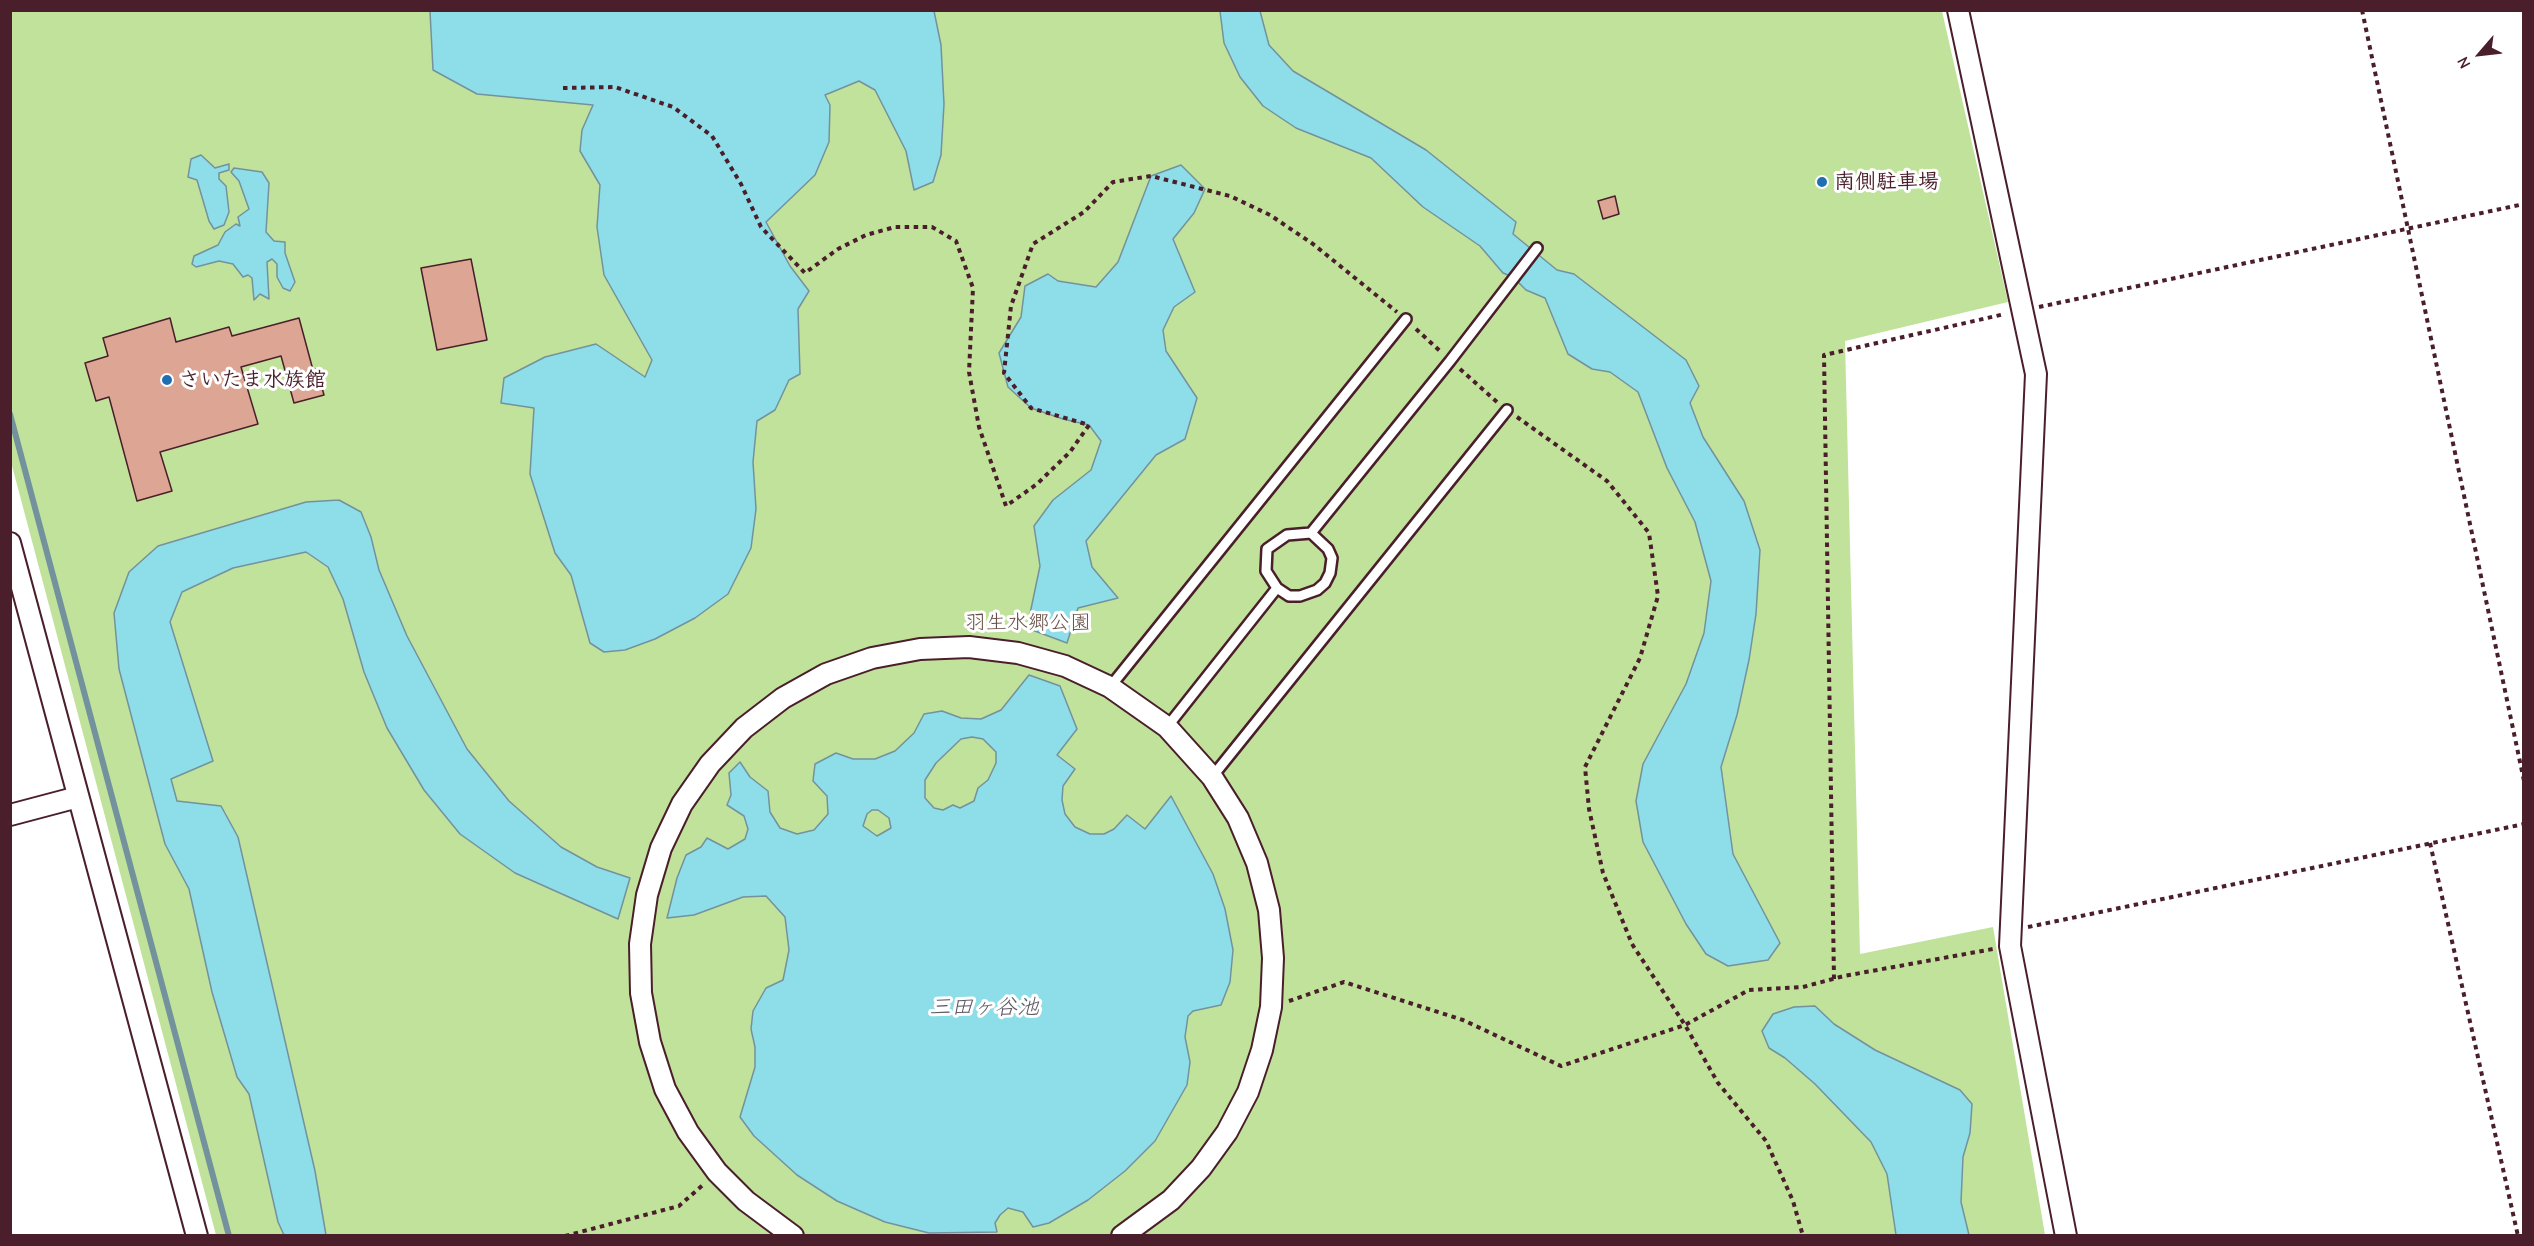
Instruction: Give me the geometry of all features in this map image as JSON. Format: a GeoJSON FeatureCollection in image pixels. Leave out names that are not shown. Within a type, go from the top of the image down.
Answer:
{"type":"FeatureCollection","features":[{"type":"Feature","properties":{"kind":"street"},"geometry":{"type":"LineString","coordinates":[[1958,10],[2036,374],[2010,938],[2066,1236]]}},
{"type":"Feature","properties":{"kind":"street"},"geometry":{"type":"LineString","coordinates":[[10,543],[198,1236]]}},
{"type":"Feature","properties":{"kind":"street"},"geometry":{"type":"LineString","coordinates":[[793,1236],[746,1202],[717,1172],[688,1132],[665,1089],[650,1042],[641,984],[640,944],[647,896],[661,848],[682,804],[710,764],[744,728],[783,698],[826,674],[872,658],[920,649],[969,647],[1018,653],[1065,666],[1110,687],[1167,727],[1212,777],[1238,818],[1257,863],[1269,910],[1274,958],[1271,1007],[1262,1050],[1251,1082],[1227,1132],[1201,1168],[1171,1200],[1122,1236]]}},
{"type":"Feature","properties":{"kind":"street"},"geometry":{"type":"LineString","coordinates":[[10,815],[78,797]]}},
{"type":"Feature","properties":{"kind":"lane"},"geometry":{"type":"LineString","coordinates":[[1311,533],[1328,549],[1332,558],[1330,573],[1325,584],[1317,590],[1300,596],[1289,596],[1277,588],[1266,572],[1267,549],[1287,536],[1311,533],[1450,361],[1536,248]]}},
{"type":"Feature","properties":{"kind":"lane"},"geometry":{"type":"LineString","coordinates":[[1110,687],[1406,319]]}},
{"type":"Feature","properties":{"kind":"lane"},"geometry":{"type":"LineString","coordinates":[[1212,777],[1507,410]]}},
{"type":"Feature","properties":{"kind":"lane"},"geometry":{"type":"LineString","coordinates":[[1167,727],[1277,588]]}},
{"type":"Feature","properties":{"kind":"path"},"geometry":{"type":"LineString","coordinates":[[2362,10],[2523,782]]}},
{"type":"Feature","properties":{"kind":"path"},"geometry":{"type":"LineString","coordinates":[[563,88],[615,87],[673,107],[712,136],[741,184],[761,227],[805,273]]}},
{"type":"Feature","properties":{"kind":"path"},"geometry":{"type":"LineString","coordinates":[[1271,1007],[1344,982],[1463,1020],[1561,1066],[1685,1025],[1749,990],[1803,987],[2010,938],[2523,824]]}},
{"type":"Feature","properties":{"kind":"path"},"geometry":{"type":"LineString","coordinates":[[2430,843],[2518,1236]]}},
{"type":"Feature","properties":{"kind":"path"},"geometry":{"type":"LineString","coordinates":[[565,1236],[679,1206],[717,1172]]}},
{"type":"Feature","properties":{"kind":"green space","name":"羽生水郷公園"},"geometry":{"type":"Polygon","coordinates":[[[10,11],[1942,11],[2008,302],[1845,341],[1860,954],[1993,927],[2045,1235],[216,1235],[11,462],[10,11]]]}},
{"type":"Feature","properties":{"kind":"water"},"geometry":{"type":"Polygon","coordinates":[[[430,11],[934,11],[941,45],[944,104],[941,155],[933,182],[914,190],[906,151],[875,90],[859,81],[825,95],[830,105],[829,142],[815,175],[766,222],[790,266],[809,291],[798,309],[800,374],[789,380],[775,410],[757,421],[753,462],[756,509],[751,548],[728,594],[695,618],[655,639],[625,650],[604,652],[590,643],[571,575],[555,553],[530,474],[534,408],[501,403],[504,378],[545,357],[596,344],[645,377],[652,360],[604,275],[597,227],[600,185],[580,151],[582,130],[593,105],[477,94],[433,70],[430,11]]]}},
{"type":"Feature","properties":{"kind":"water"},"geometry":{"type":"Polygon","coordinates":[[[1220,11],[1260,11],[1269,45],[1293,71],[1426,150],[1516,222],[1513,234],[1557,270],[1574,274],[1686,360],[1699,386],[1690,403],[1703,437],[1744,501],[1760,550],[1756,614],[1749,660],[1737,715],[1721,767],[1733,854],[1780,943],[1768,960],[1728,966],[1706,954],[1686,924],[1643,842],[1636,801],[1643,764],[1686,684],[1704,633],[1711,581],[1695,522],[1667,468],[1638,392],[1610,372],[1592,369],[1568,354],[1545,298],[1526,290],[1513,277],[1503,273],[1480,246],[1423,207],[1371,158],[1296,128],[1263,106],[1240,77],[1224,43],[1220,11]]]}},
{"type":"Feature","properties":{"kind":"water"},"geometry":{"type":"Polygon","coordinates":[[[201,155],[215,168],[229,164],[229,170],[219,173],[219,179],[226,186],[229,212],[224,225],[214,229],[209,221],[197,180],[188,177],[191,159],[201,155]]]}},
{"type":"Feature","properties":{"kind":"water"},"geometry":{"type":"Polygon","coordinates":[[[1181,165],[1205,189],[1194,213],[1173,239],[1195,292],[1174,307],[1163,330],[1166,351],[1197,398],[1185,439],[1156,455],[1086,541],[1092,567],[1118,598],[1078,608],[1067,643],[1027,628],[1040,566],[1034,526],[1053,500],[1091,470],[1101,441],[1089,425],[1031,408],[1008,387],[999,353],[1021,317],[1025,286],[1048,274],[1058,281],[1096,287],[1118,262],[1151,176],[1181,165]]]}},
{"type":"Feature","properties":{"kind":"water"},"geometry":{"type":"Polygon","coordinates":[[[234,168],[262,172],[269,183],[266,232],[274,241],[285,242],[285,253],[295,282],[290,291],[283,288],[277,277],[277,264],[272,259],[267,262],[269,299],[260,294],[254,300],[252,278],[248,275],[243,277],[233,264],[219,261],[196,267],[192,264],[194,256],[218,245],[225,232],[236,224],[240,226],[238,217],[249,209],[239,181],[231,172],[234,168]]]}},
{"type":"Feature","properties":{"kind":"water"},"geometry":{"type":"Polygon","coordinates":[[[339,500],[361,512],[371,537],[379,570],[407,636],[467,749],[509,801],[561,847],[597,867],[630,878],[618,919],[515,873],[460,834],[424,790],[387,728],[364,672],[343,599],[328,567],[306,552],[233,568],[182,592],[170,622],[213,761],[171,779],[177,801],[221,806],[238,837],[315,1171],[326,1235],[284,1235],[278,1222],[249,1094],[237,1077],[212,992],[189,889],[165,844],[119,669],[114,613],[129,572],[158,546],[306,502],[339,500]]]}},
{"type":"Feature","properties":{"kind":"water","name":"三田ヶ谷池"},"geometry":{"type":"Polygon","coordinates":[[[1029,675],[1060,686],[1077,729],[1057,755],[1075,769],[1063,786],[1062,800],[1065,814],[1075,827],[1090,834],[1104,834],[1114,829],[1127,815],[1145,829],[1171,796],[1213,874],[1225,909],[1233,950],[1230,982],[1221,1005],[1193,1011],[1188,1016],[1185,1037],[1190,1062],[1187,1085],[1155,1141],[1125,1171],[1088,1200],[1049,1223],[1033,1227],[1023,1212],[1008,1208],[995,1223],[997,1232],[929,1233],[885,1222],[837,1201],[797,1175],[754,1136],[740,1117],[755,1067],[755,1047],[751,1029],[753,1011],[766,988],[783,980],[789,950],[785,917],[766,896],[743,897],[694,915],[667,918],[677,878],[686,855],[701,847],[707,838],[728,849],[745,839],[748,829],[744,816],[727,805],[731,795],[729,773],[740,762],[750,777],[768,791],[770,812],[780,828],[797,834],[814,830],[828,814],[827,796],[813,781],[815,764],[836,753],[853,759],[875,759],[895,751],[914,733],[924,714],[942,711],[961,718],[981,719],[1001,710],[1029,675]],[[972,737],[961,739],[936,763],[925,780],[925,798],[934,808],[943,810],[953,805],[960,808],[974,801],[978,788],[988,780],[996,763],[996,752],[983,739],[972,737]],[[872,810],[867,814],[863,826],[877,836],[891,828],[889,818],[878,810],[872,810]]]}},
{"type":"Feature","properties":{"kind":"water"},"geometry":{"type":"Polygon","coordinates":[[[1815,1006],[1834,1024],[1875,1050],[1960,1090],[1972,1104],[1970,1133],[1963,1157],[1961,1202],[1969,1235],[1896,1235],[1887,1174],[1871,1142],[1815,1084],[1785,1058],[1769,1048],[1762,1031],[1773,1014],[1794,1007],[1815,1006]]]}},
{"type":"Feature","properties":{"kind":"building"},"geometry":{"type":"Polygon","coordinates":[[[1615,196],[1619,214],[1603,219],[1598,201],[1615,196]]]}},
{"type":"Feature","properties":{"kind":"building"},"geometry":{"type":"Polygon","coordinates":[[[471,259],[487,340],[437,350],[421,268],[471,259]]]}},
{"type":"Feature","properties":{"kind":"building","name":"さいたま水族館"},"geometry":{"type":"Polygon","coordinates":[[[170,318],[176,342],[229,327],[232,336],[299,318],[313,370],[317,369],[324,395],[294,403],[281,356],[241,367],[258,424],[160,452],[172,491],[137,501],[109,397],[96,401],[85,363],[108,356],[103,338],[170,318]]]}},
{"type":"Feature","properties":{"kind":"waterway"},"geometry":{"type":"LineString","coordinates":[[10,414],[229,1236]]}},
{"type":"Feature","properties":{"kind":"place","name":"南側駐車場"},"geometry":{"type":"Point","coordinates":[1822,182]}},
{"type":"Feature","properties":{"kind":"place","name":"さいたま水族館"},"geometry":{"type":"Point","coordinates":[167,380]}}]}
